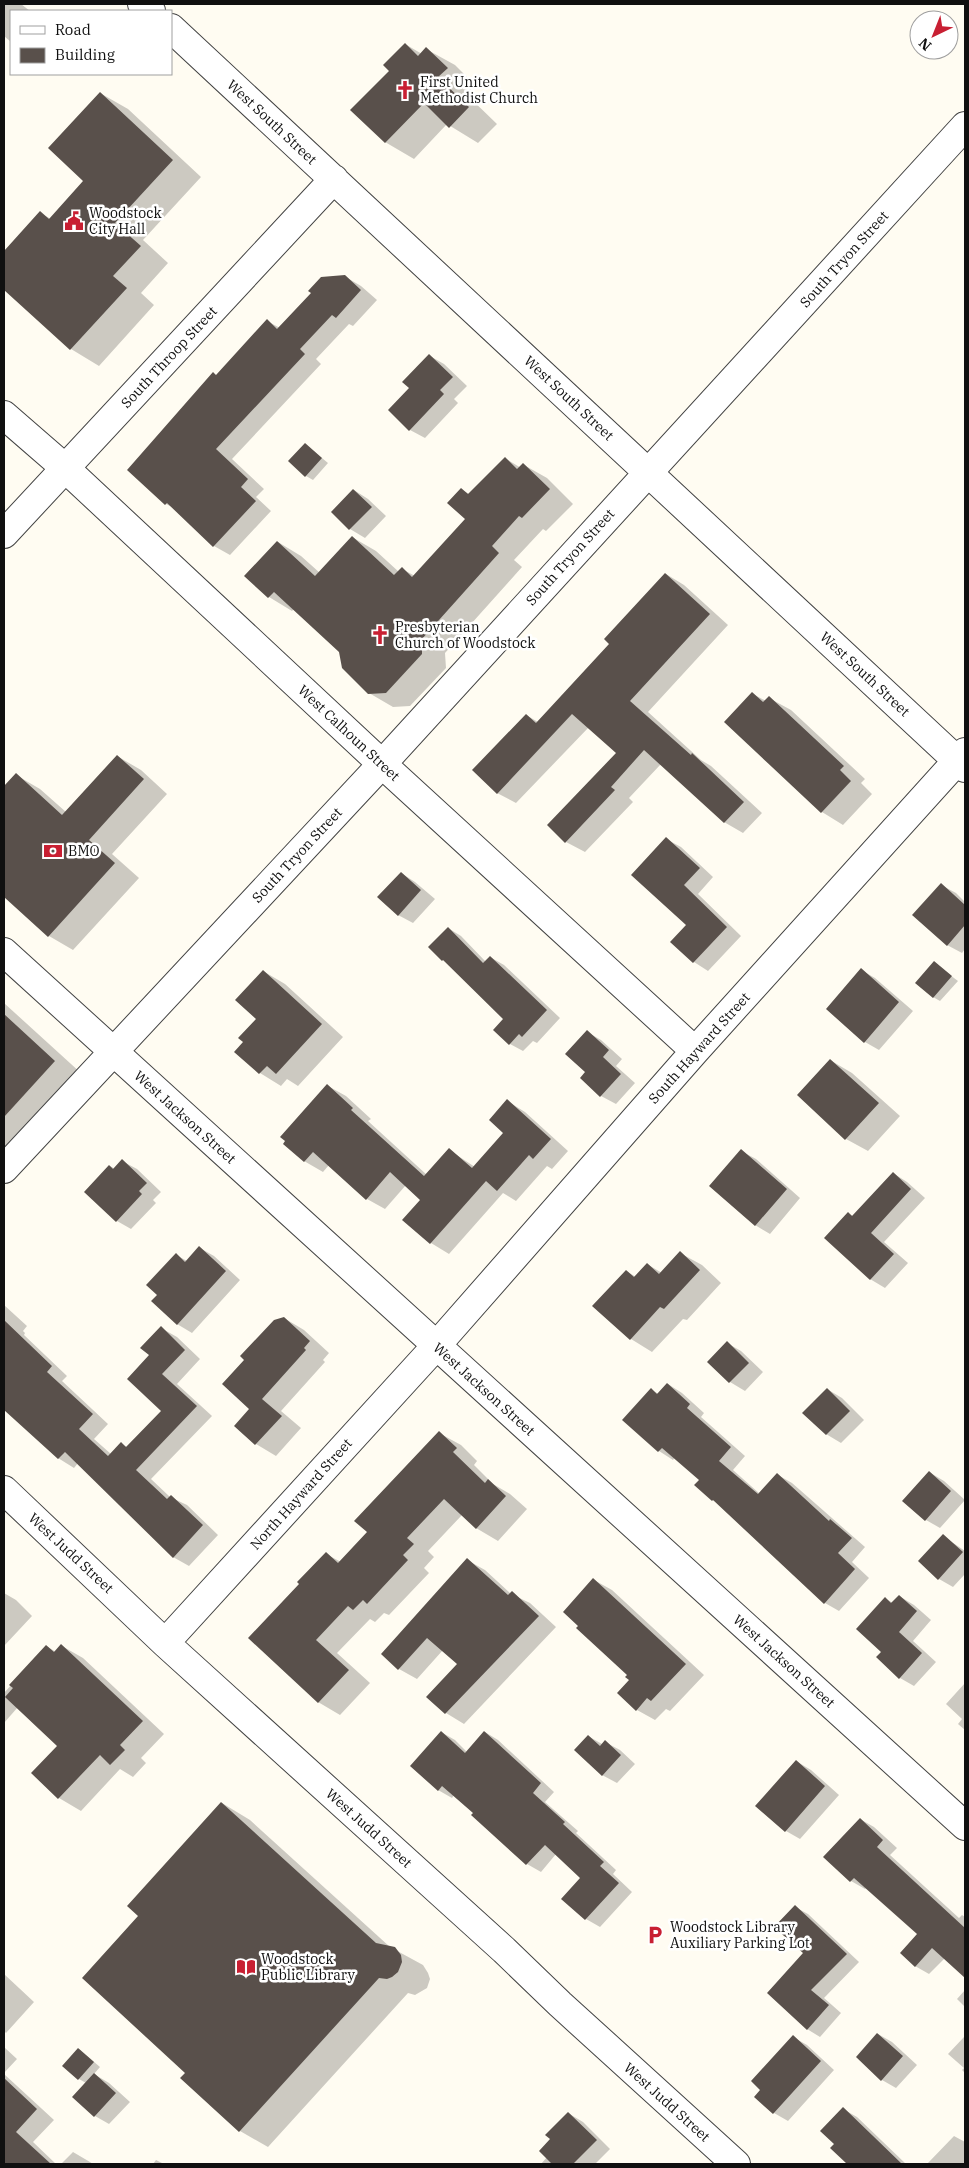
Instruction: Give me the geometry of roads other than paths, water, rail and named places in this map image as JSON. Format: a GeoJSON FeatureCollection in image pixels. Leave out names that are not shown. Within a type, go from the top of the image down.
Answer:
{"type":"FeatureCollection","features":[{"type":"Feature","properties":{"kind":"street","name":"West South Street"},"geometry":{"type":"LineString","coordinates":[[172,29],[648,472],[963,760]]}},
{"type":"Feature","properties":{"kind":"street","name":"South Tryon Street"},"geometry":{"type":"LineString","coordinates":[[4,1169],[112,1051],[382,764],[965,126]]}},
{"type":"Feature","properties":{"kind":"street","name":"South Throop Street"},"geometry":{"type":"LineString","coordinates":[[4,534],[334,179]]}},
{"type":"Feature","properties":{"kind":"street","name":"West Calhoun Street"},"geometry":{"type":"LineString","coordinates":[[4,415],[65,468],[382,764],[695,1051]]}},
{"type":"Feature","properties":{"kind":"street","name":"South Hayward Street"},"geometry":{"type":"LineString","coordinates":[[436,1346],[695,1051],[963,760]]}},
{"type":"Feature","properties":{"kind":"street","name":"West Jackson Street"},"geometry":{"type":"LineString","coordinates":[[4,952],[965,1826]]}},
{"type":"Feature","properties":{"kind":"street","name":"North Hayward Street"},"geometry":{"type":"LineString","coordinates":[[165,1642],[436,1346]]}},
{"type":"Feature","properties":{"kind":"street","name":"West Judd Street"},"geometry":{"type":"LineString","coordinates":[[4,1490],[165,1642],[736,2164]]}},
{"type":"Feature","properties":{"kind":"place","name":"First United Methodist Church"},"geometry":{"type":"Point","coordinates":[405,90]}},
{"type":"Feature","properties":{"kind":"place","name":"Woodstock City Hall"},"geometry":{"type":"Point","coordinates":[74,221]}},
{"type":"Feature","properties":{"kind":"place","name":"Presbyterian Church of Woodstock"},"geometry":{"type":"Point","coordinates":[380,635]}},
{"type":"Feature","properties":{"kind":"place","name":"BMO"},"geometry":{"type":"Point","coordinates":[53,851]}},
{"type":"Feature","properties":{"kind":"place","name":"Woodstock Library Auxiliary Parking Lot"},"geometry":{"type":"Point","coordinates":[655,1935]}},
{"type":"Feature","properties":{"kind":"place","name":"Woodstock Public Library"},"geometry":{"type":"Point","coordinates":[246,1967]}}]}
